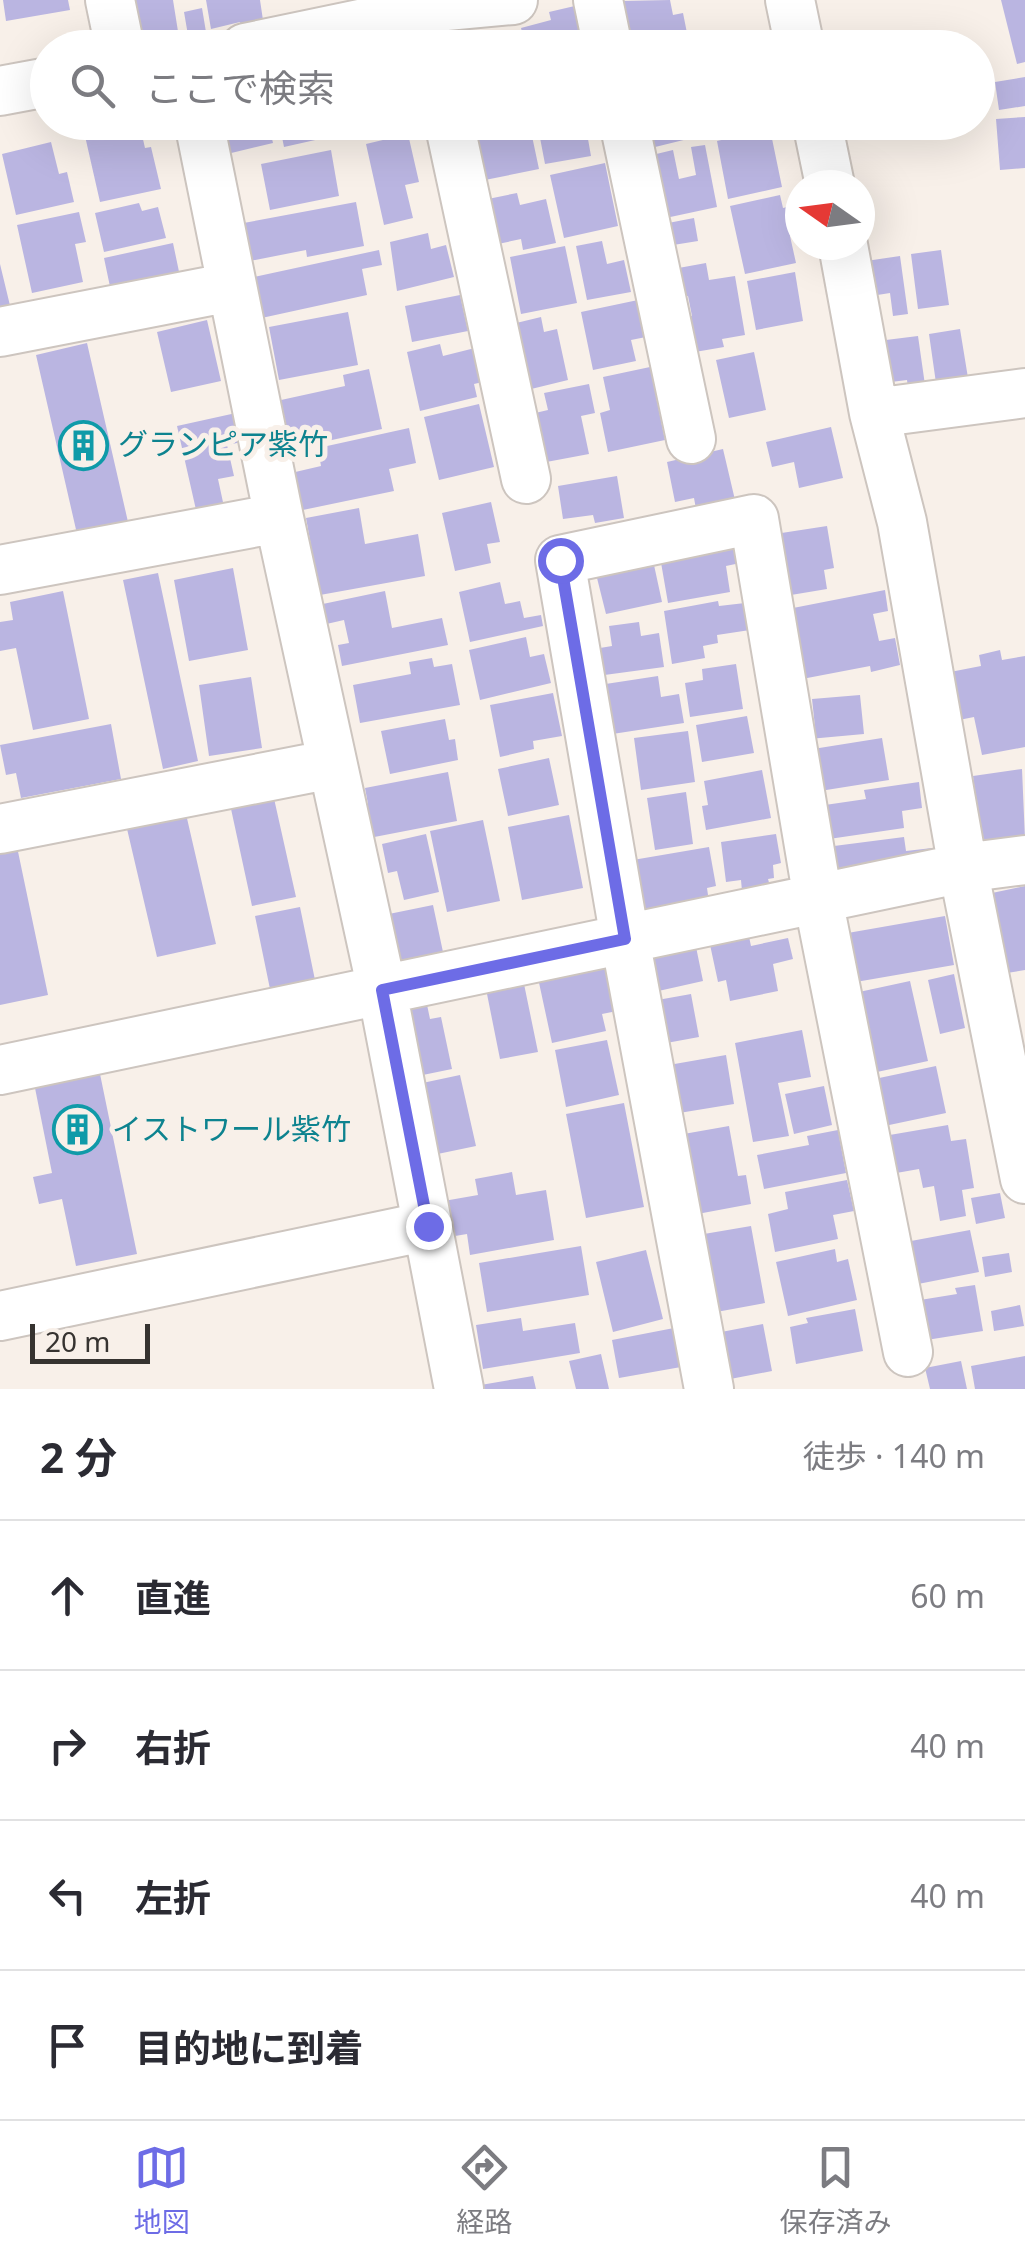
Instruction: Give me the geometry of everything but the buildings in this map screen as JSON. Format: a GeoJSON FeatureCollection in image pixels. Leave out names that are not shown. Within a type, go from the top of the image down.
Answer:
{"type":"FeatureCollection","features":[{"type":"Feature","properties":{"kind":"street"},"geometry":{"type":"LineString","coordinates":[[110,0],[116,30]]}},
{"type":"Feature","properties":{"kind":"street"},"geometry":{"type":"LineString","coordinates":[[288,30],[322,16],[438,16],[512,0]]}},
{"type":"Feature","properties":{"kind":"street"},"geometry":{"type":"LineString","coordinates":[[598,0],[604,30]]}},
{"type":"Feature","properties":{"kind":"street"},"geometry":{"type":"LineString","coordinates":[[790,0],[796,30]]}},
{"type":"Feature","properties":{"kind":"street"},"geometry":{"type":"LineString","coordinates":[[0,91],[30,85]]}},
{"type":"Feature","properties":{"kind":"street"},"geometry":{"type":"LineString","coordinates":[[203,140],[279,518],[382,990],[459,1389]]}},
{"type":"Feature","properties":{"kind":"street"},"geometry":{"type":"LineString","coordinates":[[453,140],[526,480]]}},
{"type":"Feature","properties":{"kind":"street"},"geometry":{"type":"LineString","coordinates":[[628,140],[691,439]]}},
{"type":"Feature","properties":{"kind":"street"},"geometry":{"type":"LineString","coordinates":[[820,140],[827,170]]}},
{"type":"Feature","properties":{"kind":"street"},"geometry":{"type":"LineString","coordinates":[[846,260],[874,413],[902,522],[963,868],[1025,1179]]}},
{"type":"Feature","properties":{"kind":"street"},"geometry":{"type":"LineString","coordinates":[[0,332],[231,286]]}},
{"type":"Feature","properties":{"kind":"street"},"geometry":{"type":"LineString","coordinates":[[874,413],[1025,393]]}},
{"type":"Feature","properties":{"kind":"street"},"geometry":{"type":"LineString","coordinates":[[0,570],[279,518]]}},
{"type":"Feature","properties":{"kind":"street"},"geometry":{"type":"LineString","coordinates":[[709,1389],[625,939],[560,560],[754,519],[897,1373]]}},
{"type":"Feature","properties":{"kind":"street"},"geometry":{"type":"LineString","coordinates":[[0,829],[332,764]]}},
{"type":"Feature","properties":{"kind":"street"},"geometry":{"type":"LineString","coordinates":[[0,1070],[963,868],[1025,860]]}},
{"type":"Feature","properties":{"kind":"street"},"geometry":{"type":"LineString","coordinates":[[0,1316],[428,1226]]}},
{"type":"Feature","properties":{"kind":"place","name":"グランピア紫竹"},"geometry":{"type":"Point","coordinates":[83,445]}},
{"type":"Feature","properties":{"kind":"place","name":"イストワール紫竹"},"geometry":{"type":"Point","coordinates":[77,1130]}},
{"type":"Feature","properties":{"kind":"route"},"geometry":{"type":"LineString","coordinates":[[428,1226],[382,990],[625,939],[560,560]]}}]}
